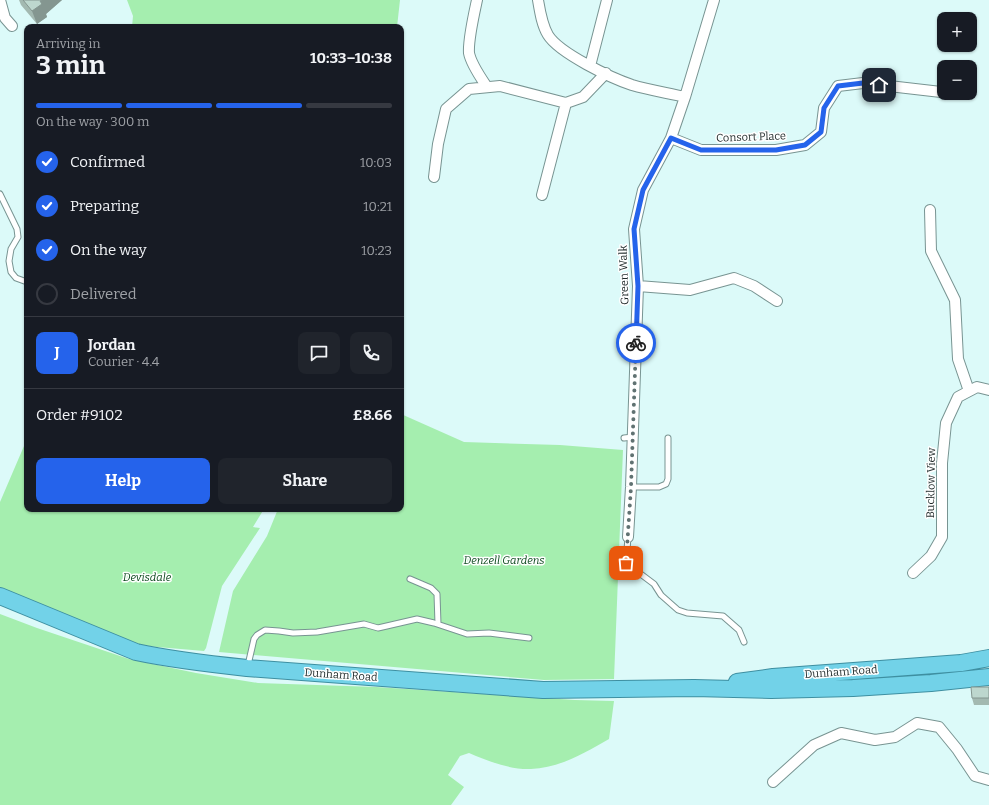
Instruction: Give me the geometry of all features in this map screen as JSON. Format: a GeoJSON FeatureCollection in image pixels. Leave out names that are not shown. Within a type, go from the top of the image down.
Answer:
{"type":"FeatureCollection","features":[{"type":"Feature","properties":{"kind":"highway","name":"Dunham Road"},"geometry":{"type":"LineString","coordinates":[[0,596],[136,652],[185,661],[247,668],[543,690],[694,688],[771,690],[853,688],[931,683],[989,677]]}},
{"type":"Feature","properties":{"kind":"highway","name":"Dunham Road"},"geometry":{"type":"LineString","coordinates":[[694,688],[773,677],[961,663],[989,658]]}},
{"type":"Feature","properties":{"kind":"highway"},"geometry":{"type":"LineString","coordinates":[[961,663],[968,668],[989,668]]}},
{"type":"Feature","properties":{"kind":"street"},"geometry":{"type":"LineString","coordinates":[[0,0],[5,18],[12,26]]}},
{"type":"Feature","properties":{"kind":"street"},"geometry":{"type":"LineString","coordinates":[[477,0],[471,29],[469,54],[476,70],[487,87]]}},
{"type":"Feature","properties":{"kind":"street"},"geometry":{"type":"LineString","coordinates":[[538,0],[540,15],[548,35],[558,47],[590,66],[630,84],[686,97]]}},
{"type":"Feature","properties":{"kind":"street"},"geometry":{"type":"LineString","coordinates":[[590,66],[607,0]]}},
{"type":"Feature","properties":{"kind":"street","name":"Green Walk"},"geometry":{"type":"LineString","coordinates":[[628,537],[631,487],[629,437],[638,286],[634,229],[643,190],[671,138],[686,97],[714,0]]}},
{"type":"Feature","properties":{"kind":"street"},"geometry":{"type":"LineString","coordinates":[[434,177],[438,144],[446,109],[469,89],[500,86],[566,103],[583,97],[606,73]]}},
{"type":"Feature","properties":{"kind":"street","name":"Consort Place"},"geometry":{"type":"LineString","coordinates":[[671,138],[701,150],[776,150],[805,145],[821,132],[824,108],[838,86],[863,83],[937,92]]}},
{"type":"Feature","properties":{"kind":"street"},"geometry":{"type":"LineString","coordinates":[[542,195],[566,103]]}},
{"type":"Feature","properties":{"kind":"street"},"geometry":{"type":"LineString","coordinates":[[930,210],[931,251],[955,300],[958,359],[969,391],[976,387],[989,390]]}},
{"type":"Feature","properties":{"kind":"street"},"geometry":{"type":"LineString","coordinates":[[638,286],[690,290],[734,278],[754,286],[777,301]]}},
{"type":"Feature","properties":{"kind":"street","name":"Bucklow View"},"geometry":{"type":"LineString","coordinates":[[913,573],[931,556],[942,537],[942,463],[946,423],[958,397],[969,391]]}},
{"type":"Feature","properties":{"kind":"street"},"geometry":{"type":"LineString","coordinates":[[773,782],[814,745],[840,733],[874,740],[895,737],[917,723],[939,728],[957,748],[975,776],[989,780]]}},
{"type":"Feature","properties":{"kind":"lane"},"geometry":{"type":"LineString","coordinates":[[0,194],[17,229],[18,238],[8,261],[11,272],[16,278],[24,281]]}},
{"type":"Feature","properties":{"kind":"lane"},"geometry":{"type":"LineString","coordinates":[[631,487],[659,487],[666,484],[668,479],[668,438]]}},
{"type":"Feature","properties":{"kind":"lane","name":"Green Walk"},"geometry":{"type":"LineString","coordinates":[[628,537],[626,563],[654,584],[661,595],[678,610],[687,613],[723,616],[739,630],[744,642]]}},
{"type":"Feature","properties":{"kind":"lane"},"geometry":{"type":"LineString","coordinates":[[410,579],[431,588],[437,594],[438,624]]}},
{"type":"Feature","properties":{"kind":"lane"},"geometry":{"type":"LineString","coordinates":[[247,668],[251,645],[254,638],[265,630],[293,633],[317,632],[364,624],[378,628],[417,619],[438,624],[467,634],[489,633],[529,638]]}},
{"type":"Feature","properties":{"kind":"green space"},"geometry":{"type":"Polygon","coordinates":[[[127,0],[400,0],[397,24],[132,24],[133,16],[127,0]]]}},
{"type":"Feature","properties":{"kind":"green space","name":"Denzell Gardens"},"geometry":{"type":"Polygon","coordinates":[[[404,415],[464,442],[560,445],[623,450],[614,679],[544,680],[219,652],[233,591],[267,536],[277,512],[404,512],[404,415]]]}},
{"type":"Feature","properties":{"kind":"green space","name":"Devisdale"},"geometry":{"type":"Polygon","coordinates":[[[24,446],[24,512],[262,512],[253,527],[260,528],[222,586],[204,651],[134,645],[0,590],[0,502],[24,446]]]}},
{"type":"Feature","properties":{"kind":"green space"},"geometry":{"type":"Polygon","coordinates":[[[0,614],[129,659],[196,673],[258,683],[376,687],[575,700],[614,701],[609,739],[572,759],[541,768],[515,768],[491,762],[469,753],[460,756],[448,775],[464,787],[451,805],[0,805],[0,614]]]}},
{"type":"Feature","properties":{"kind":"building"},"geometry":{"type":"Polygon","coordinates":[[[23,0],[42,0],[40,1],[42,4],[32,11],[23,0]]]}},
{"type":"Feature","properties":{"kind":"building"},"geometry":{"type":"Polygon","coordinates":[[[971,687],[989,687],[989,698],[972,698],[971,687]]]}},
{"type":"Feature","properties":{"kind":"way so far"},"geometry":{"type":"LineString","coordinates":[[626,563],[631,487],[636,343]]}},
{"type":"Feature","properties":{"kind":"route"},"geometry":{"type":"LineString","coordinates":[[636,343],[638,286],[634,229],[643,190],[671,138],[701,150],[776,150],[805,145],[821,132],[824,108],[838,86],[863,83],[879,85]]}}]}
